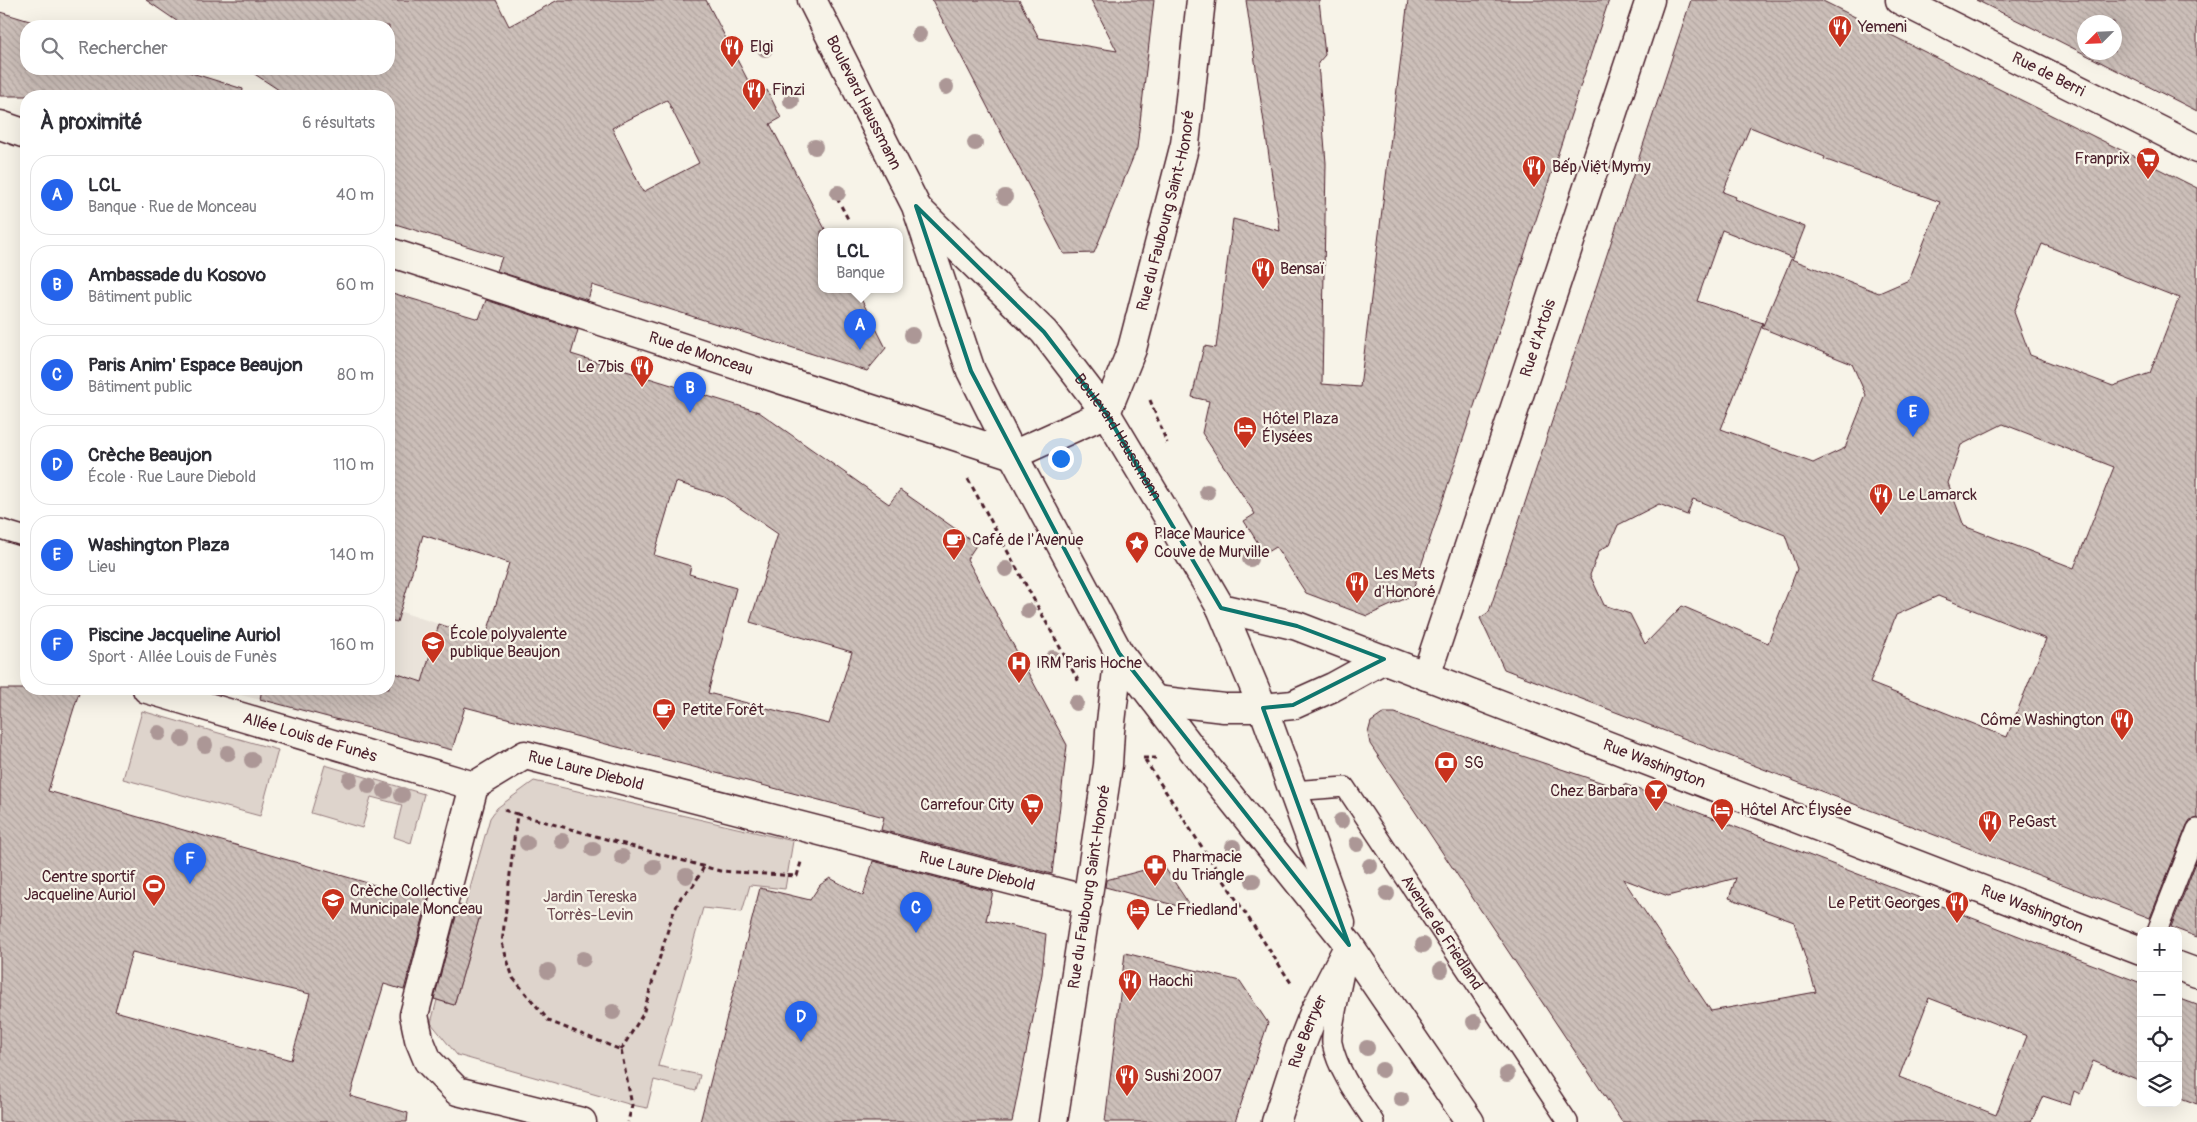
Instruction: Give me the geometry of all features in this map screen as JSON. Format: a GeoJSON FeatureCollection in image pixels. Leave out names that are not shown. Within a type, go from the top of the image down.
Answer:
{"type":"FeatureCollection","features":[{"type":"Feature","properties":{"kind":"street","name":"Boulevard Haussmann"},"geometry":{"type":"LineString","coordinates":[[812,0],[916,206],[964,352],[1013,455],[1119,653],[1155,700]]}},
{"type":"Feature","properties":{"kind":"street","name":"Rue du Faubourg Saint-Honoré"},"geometry":{"type":"LineString","coordinates":[[1106,413],[1132,349],[1185,144],[1201,0]]}},
{"type":"Feature","properties":{"kind":"street","name":"Rue d'Artois"},"geometry":{"type":"LineString","coordinates":[[1426,676],[1650,0]]}},
{"type":"Feature","properties":{"kind":"street","name":"Rue de Berri"},"geometry":{"type":"LineString","coordinates":[[1900,0],[2197,149]]}},
{"type":"Feature","properties":{"kind":"street"},"geometry":{"type":"LineString","coordinates":[[0,126],[20,132]]}},
{"type":"Feature","properties":{"kind":"street","name":"Boulevard Haussmann"},"geometry":{"type":"LineString","coordinates":[[916,206],[1044,332],[1106,413],[1221,608],[1263,708]]}},
{"type":"Feature","properties":{"kind":"street","name":"Rue de Monceau"},"geometry":{"type":"LineString","coordinates":[[395,254],[1013,455]]}},
{"type":"Feature","properties":{"kind":"street"},"geometry":{"type":"LineString","coordinates":[[1013,455],[1106,413]]}},
{"type":"Feature","properties":{"kind":"street","name":"Rue Washington"},"geometry":{"type":"LineString","coordinates":[[1221,608],[1297,626],[2137,949]]}},
{"type":"Feature","properties":{"kind":"street","name":"Rue du Faubourg Saint-Honoré"},"geometry":{"type":"LineString","coordinates":[[1053,1122],[1108,765],[1119,653]]}},
{"type":"Feature","properties":{"kind":"street"},"geometry":{"type":"LineString","coordinates":[[1155,700],[1224,708],[1263,708],[1293,705],[1333,687],[1384,659]]}},
{"type":"Feature","properties":{"kind":"street","name":"Allée Louis de Funès"},"geometry":{"type":"LineString","coordinates":[[167,695],[474,786]]}},
{"type":"Feature","properties":{"kind":"street"},"geometry":{"type":"LineString","coordinates":[[1155,700],[1349,945],[1470,1122]]}},
{"type":"Feature","properties":{"kind":"street"},"geometry":{"type":"LineString","coordinates":[[1263,708],[1349,945]]}},
{"type":"Feature","properties":{"kind":"street","name":"Rue Laure Diebold"},"geometry":{"type":"LineString","coordinates":[[474,786],[525,755],[1088,900]]}},
{"type":"Feature","properties":{"kind":"street"},"geometry":{"type":"LineString","coordinates":[[474,786],[414,1015],[419,1038],[428,1061],[457,1091],[582,1122]]}},
{"type":"Feature","properties":{"kind":"street","name":"Rue Berryer"},"geometry":{"type":"LineString","coordinates":[[1276,1122],[1299,1051],[1314,1013],[1349,945]]}},
{"type":"Feature","properties":{"kind":"street"},"geometry":{"type":"LineString","coordinates":[[2182,967],[2197,973]]}},
{"type":"Feature","properties":{"kind":"lane"},"geometry":{"type":"LineString","coordinates":[[0,529],[20,535]]}},
{"type":"Feature","properties":{"kind":"lane","name":"Avenue de Friedland"},"geometry":{"type":"LineString","coordinates":[[1292,791],[1345,787],[1568,1122]]}},
{"type":"Feature","properties":{"kind":"lane"},"geometry":{"type":"LineString","coordinates":[[2159,927],[2197,829]]}},
{"type":"Feature","properties":{"kind":"lane"},"geometry":{"type":"LineString","coordinates":[[1349,945],[1331,1041],[1351,1087],[1374,1122]]}},
{"type":"Feature","properties":{"kind":"path"},"geometry":{"type":"LineString","coordinates":[[837,198],[848,219]]}},
{"type":"Feature","properties":{"kind":"path"},"geometry":{"type":"LineString","coordinates":[[995,529],[1080,685]]}},
{"type":"Feature","properties":{"kind":"path"},"geometry":{"type":"LineString","coordinates":[[1145,760],[1292,985]]}},
{"type":"Feature","properties":{"kind":"path"},"geometry":{"type":"LineString","coordinates":[[497,808],[720,871],[797,876],[809,828]]}},
{"type":"Feature","properties":{"kind":"path"},"geometry":{"type":"LineString","coordinates":[[518,814],[502,944],[513,978],[549,1021],[621,1050]]}},
{"type":"Feature","properties":{"kind":"path"},"geometry":{"type":"LineString","coordinates":[[628,1122],[632,1105],[621,1050],[643,1014],[672,916],[682,897],[693,886],[704,867]]}},
{"type":"Feature","properties":{"kind":"highlighted area"},"geometry":{"type":"Polygon","coordinates":[[[916,206],[1044,332],[1106,413],[1221,608],[1297,626],[1384,659],[1293,705],[1263,708],[1349,945],[1119,653],[971,371],[916,206]]]}},
{"type":"Feature","properties":{"kind":"shaded area","name":"École polyvalente publique Beaujon"},"geometry":{"type":"Polygon","coordinates":[[[395,610],[485,639],[452,750],[241,695],[395,695],[395,610]]]}},
{"type":"Feature","properties":{"kind":"green space"},"geometry":{"type":"Polygon","coordinates":[[[142,711],[278,750],[260,816],[123,779],[142,711]]]}},
{"type":"Feature","properties":{"kind":"green space"},"geometry":{"type":"Polygon","coordinates":[[[325,765],[424,794],[411,843],[394,837],[402,805],[371,797],[362,828],[311,813],[325,765]]]}},
{"type":"Feature","properties":{"kind":"green space","name":"Jardin Tereska Torrès-Levin"},"geometry":{"type":"Polygon","coordinates":[[[534,781],[793,841],[785,889],[750,885],[742,912],[703,908],[658,1066],[700,1075],[696,1091],[654,1080],[647,1108],[632,1105],[457,1055],[431,1023],[437,1000],[454,1005],[481,912],[465,906],[490,818],[497,808],[534,781]]]}},
{"type":"Feature","properties":{"kind":"building"},"geometry":{"type":"Polygon","coordinates":[[[146,0],[496,0],[509,26],[558,0],[706,0],[756,96],[767,90],[781,118],[770,124],[824,228],[818,228],[818,293],[858,293],[886,348],[867,371],[592,285],[588,300],[497,271],[502,257],[395,224],[395,90],[279,90],[256,75],[395,75],[395,20],[175,20],[146,0]],[[667,100],[612,128],[643,192],[699,163],[667,100]]]}},
{"type":"Feature","properties":{"kind":"building"},"geometry":{"type":"Polygon","coordinates":[[[932,0],[1019,0],[1039,38],[1117,51],[1091,0],[1154,0],[1137,148],[1094,253],[1064,254],[932,0]]]}},
{"type":"Feature","properties":{"kind":"building"},"geometry":{"type":"Polygon","coordinates":[[[1246,0],[1319,0],[1325,55],[1318,63],[1326,163],[1322,384],[1360,387],[1408,0],[1609,0],[1411,596],[1367,616],[1306,593],[1276,547],[1265,554],[1244,521],[1255,514],[1202,433],[1209,401],[1192,397],[1204,346],[1216,348],[1233,219],[1280,231],[1246,0]]]}},
{"type":"Feature","properties":{"kind":"building"},"geometry":{"type":"Polygon","coordinates":[[[1691,0],[1821,0],[2197,188],[2197,818],[2190,820],[2187,825],[2150,918],[1504,669],[1480,618],[1489,612],[1691,0]],[[1750,127],[1723,192],[1736,197],[1735,199],[1805,227],[1793,258],[1722,230],[1697,301],[1763,323],[1721,429],[1813,463],[1845,448],[1866,395],[1852,364],[1762,328],[1791,259],[1879,293],[1909,280],[1940,202],[1824,159],[1825,157],[1750,127]],[[2042,244],[2014,312],[2030,355],[2113,386],[2150,373],[2179,298],[2042,244]],[[2003,424],[1961,445],[1948,483],[1964,526],[2074,568],[2114,467],[2003,424]],[[1693,499],[1687,515],[1659,504],[1618,525],[1610,544],[1599,551],[1590,575],[1604,605],[1630,614],[1645,644],[1682,606],[1768,643],[1797,569],[1785,535],[1693,499]],[[1938,596],[1896,615],[1870,683],[2007,737],[2046,639],[1938,596]]]}},
{"type":"Feature","properties":{"kind":"building"},"geometry":{"type":"Polygon","coordinates":[[[1976,0],[2197,0],[2197,111],[2096,60],[2122,60],[2122,15],[2077,15],[2077,50],[1976,0]]]}},
{"type":"Feature","properties":{"kind":"building"},"geometry":{"type":"Polygon","coordinates":[[[0,12],[26,20],[20,20],[20,75],[198,75],[243,89],[20,90],[20,96],[0,96],[0,12]]]}},
{"type":"Feature","properties":{"kind":"building"},"geometry":{"type":"Polygon","coordinates":[[[395,294],[479,319],[486,300],[578,330],[571,354],[759,412],[889,504],[900,490],[977,544],[967,559],[1067,745],[1052,874],[881,830],[884,817],[465,707],[452,750],[260,699],[261,695],[395,695],[395,673],[422,682],[439,624],[485,639],[509,563],[423,535],[397,622],[395,622],[395,294]],[[676,482],[654,555],[691,566],[689,574],[736,588],[708,693],[829,724],[852,652],[750,622],[778,534],[724,497],[676,482]]]}},
{"type":"Feature","properties":{"kind":"building"},"geometry":{"type":"Polygon","coordinates":[[[0,689],[20,689],[20,695],[78,695],[48,791],[399,892],[400,887],[429,896],[404,990],[384,984],[350,1096],[408,1113],[407,1122],[0,1122],[0,689]],[[132,952],[115,1011],[291,1060],[310,994],[132,952]]]}},
{"type":"Feature","properties":{"kind":"building"},"geometry":{"type":"Polygon","coordinates":[[[1384,713],[1395,713],[1621,789],[1624,784],[2137,981],[2137,1079],[2093,1061],[2080,1094],[2074,1091],[2070,1105],[2043,1096],[2031,1122],[1622,1122],[1370,744],[1368,733],[1371,722],[1384,713]],[[1736,878],[1668,896],[1623,879],[1711,1011],[1816,992],[1794,922],[1729,898],[1736,878]],[[1929,998],[1899,1077],[1996,1115],[2027,1036],[1929,998]]]}},
{"type":"Feature","properties":{"kind":"building"},"geometry":{"type":"Polygon","coordinates":[[[2197,860],[2197,937],[2182,931],[2182,927],[2171,927],[2197,860]]]}},
{"type":"Feature","properties":{"kind":"building"},"geometry":{"type":"Polygon","coordinates":[[[873,861],[993,892],[986,920],[1046,934],[1042,974],[1012,1122],[700,1122],[760,888],[810,900],[820,885],[830,878],[863,896],[873,861]]]}},
{"type":"Feature","properties":{"kind":"building"},"geometry":{"type":"Polygon","coordinates":[[[1163,865],[1193,910],[1105,887],[1106,880],[1163,865]]]}},
{"type":"Feature","properties":{"kind":"building"},"geometry":{"type":"Polygon","coordinates":[[[459,905],[481,912],[454,1005],[434,999],[459,905]]]}},
{"type":"Feature","properties":{"kind":"building"},"geometry":{"type":"Polygon","coordinates":[[[1125,953],[1240,981],[1268,1023],[1235,1122],[1105,1122],[1125,953]]]}},
{"type":"Feature","properties":{"kind":"building"},"geometry":{"type":"Polygon","coordinates":[[[2182,999],[2197,1005],[2197,1104],[2182,1098],[2182,999]]]}},
{"type":"Feature","properties":{"kind":"place","name":"Yemeni"},"geometry":{"type":"Point","coordinates":[1840,48]}},
{"type":"Feature","properties":{"kind":"place","name":"Elgi"},"geometry":{"type":"Point","coordinates":[732,68]}},
{"type":"Feature","properties":{"kind":"place","name":"Finzi"},"geometry":{"type":"Point","coordinates":[754,111]}},
{"type":"Feature","properties":{"kind":"place","name":"Franprix"},"geometry":{"type":"Point","coordinates":[2148,180]}},
{"type":"Feature","properties":{"kind":"place","name":"Bếp Việt Mymy"},"geometry":{"type":"Point","coordinates":[1534,188]}},
{"type":"Feature","properties":{"kind":"place","name":"Bensaï"},"geometry":{"type":"Point","coordinates":[1263,290]}},
{"type":"Feature","properties":{"kind":"place","name":"LCL"},"geometry":{"type":"Point","coordinates":[860,350]}},
{"type":"Feature","properties":{"kind":"place","name":"Le 7bis"},"geometry":{"type":"Point","coordinates":[642,388]}},
{"type":"Feature","properties":{"kind":"place","name":"Ambassade du Kosovo"},"geometry":{"type":"Point","coordinates":[690,413]}},
{"type":"Feature","properties":{"kind":"place","name":"Washington Plaza"},"geometry":{"type":"Point","coordinates":[1913,437]}},
{"type":"Feature","properties":{"kind":"place","name":"Hôtel Plaza Élysées"},"geometry":{"type":"Point","coordinates":[1245,449]}},
{"type":"Feature","properties":{"kind":"place","name":"Le Lamarck"},"geometry":{"type":"Point","coordinates":[1881,516]}},
{"type":"Feature","properties":{"kind":"place","name":"Café de l'Avenue"},"geometry":{"type":"Point","coordinates":[954,561]}},
{"type":"Feature","properties":{"kind":"place","name":"Place Maurice Couve de Murville"},"geometry":{"type":"Point","coordinates":[1137,564]}},
{"type":"Feature","properties":{"kind":"place","name":"Les Mets d'Honoré"},"geometry":{"type":"Point","coordinates":[1357,604]}},
{"type":"Feature","properties":{"kind":"place","name":"École polyvalente publique Beaujon"},"geometry":{"type":"Point","coordinates":[433,664]}},
{"type":"Feature","properties":{"kind":"place","name":"IRM Paris Hoche"},"geometry":{"type":"Point","coordinates":[1019,684]}},
{"type":"Feature","properties":{"kind":"place","name":"Petite Forêt"},"geometry":{"type":"Point","coordinates":[664,731]}},
{"type":"Feature","properties":{"kind":"place","name":"Côme Washington"},"geometry":{"type":"Point","coordinates":[2122,741]}},
{"type":"Feature","properties":{"kind":"place","name":"SG"},"geometry":{"type":"Point","coordinates":[1446,784]}},
{"type":"Feature","properties":{"kind":"place","name":"Chez Barbara"},"geometry":{"type":"Point","coordinates":[1656,812]}},
{"type":"Feature","properties":{"kind":"place","name":"Carrefour City"},"geometry":{"type":"Point","coordinates":[1032,826]}},
{"type":"Feature","properties":{"kind":"place","name":"Hôtel Arc Élysée"},"geometry":{"type":"Point","coordinates":[1722,831]}},
{"type":"Feature","properties":{"kind":"place","name":"PeGast"},"geometry":{"type":"Point","coordinates":[1990,843]}},
{"type":"Feature","properties":{"kind":"place","name":"Piscine Jacqueline Auriol"},"geometry":{"type":"Point","coordinates":[190,884]}},
{"type":"Feature","properties":{"kind":"place","name":"Pharmacie du Triangle"},"geometry":{"type":"Point","coordinates":[1155,887]}},
{"type":"Feature","properties":{"kind":"place","name":"Centre sportif Jacqueline Auriol"},"geometry":{"type":"Point","coordinates":[154,907]}},
{"type":"Feature","properties":{"kind":"place","name":"Crèche Collective Municipale Monceau"},"geometry":{"type":"Point","coordinates":[333,921]}},
{"type":"Feature","properties":{"kind":"place","name":"Le Petit Georges"},"geometry":{"type":"Point","coordinates":[1957,924]}},
{"type":"Feature","properties":{"kind":"place","name":"Le Friedland"},"geometry":{"type":"Point","coordinates":[1138,931]}},
{"type":"Feature","properties":{"kind":"place","name":"Paris Anim' Espace Beaujon"},"geometry":{"type":"Point","coordinates":[916,933]}},
{"type":"Feature","properties":{"kind":"place","name":"Haochi"},"geometry":{"type":"Point","coordinates":[1130,1002]}},
{"type":"Feature","properties":{"kind":"place","name":"Crèche Beaujon"},"geometry":{"type":"Point","coordinates":[801,1042]}},
{"type":"Feature","properties":{"kind":"place","name":"Sushi 2007"},"geometry":{"type":"Point","coordinates":[1127,1097]}}]}
